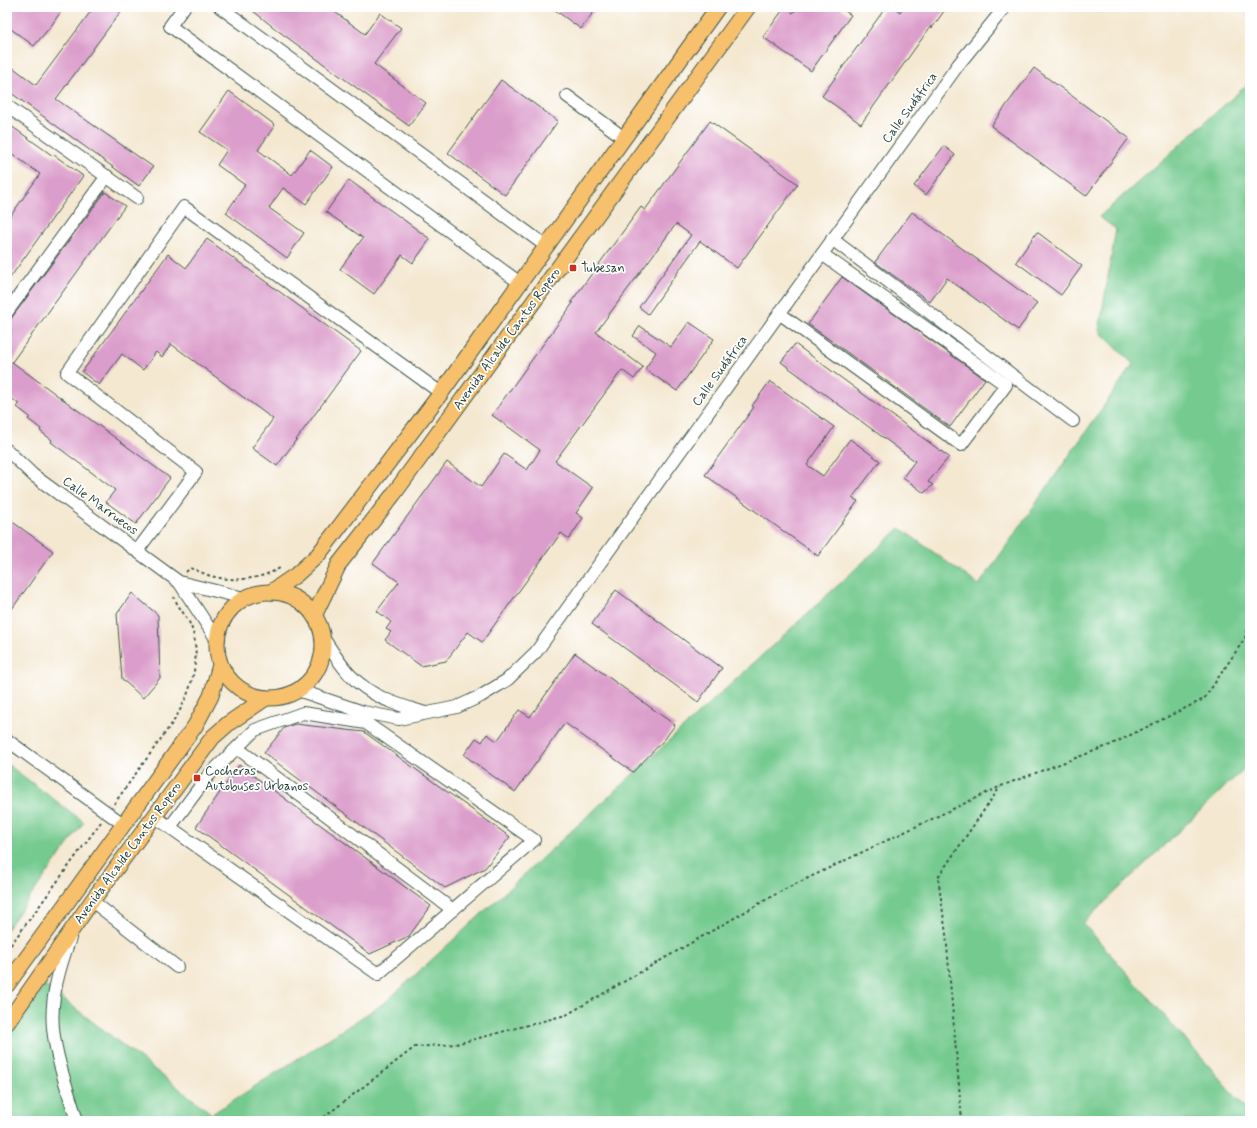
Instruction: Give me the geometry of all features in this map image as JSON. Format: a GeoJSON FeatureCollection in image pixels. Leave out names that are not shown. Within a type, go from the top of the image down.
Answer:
{"type":"FeatureCollection","features":[{"type":"Feature","properties":{"kind":"main road","name":"Avenida Alcalde Cantos Ropero"},"geometry":{"type":"LineString","coordinates":[[271,592],[296,575],[318,555],[441,393],[718,7]]}},
{"type":"Feature","properties":{"kind":"main road","name":"Avenida Alcalde Cantos Ropero"},"geometry":{"type":"LineString","coordinates":[[314,616],[339,564],[403,482],[748,7]]}},
{"type":"Feature","properties":{"kind":"main road"},"geometry":{"type":"LineString","coordinates":[[271,592],[288,595],[303,604],[314,616],[322,636],[323,652],[319,667],[310,680],[298,690],[283,697],[266,698],[252,695],[238,688],[228,678],[220,665],[216,640],[221,623],[231,609],[244,598],[257,593],[271,592]]}},
{"type":"Feature","properties":{"kind":"main road","name":"Avenida Alcalde Cantos Ropero"},"geometry":{"type":"LineString","coordinates":[[7,985],[195,726],[211,696],[220,665]]}},
{"type":"Feature","properties":{"kind":"main road","name":"Avenida Alcalde Cantos Ropero"},"geometry":{"type":"LineString","coordinates":[[7,1023],[92,901],[213,737],[229,723],[266,698]]}},
{"type":"Feature","properties":{"kind":"street"},"geometry":{"type":"LineString","coordinates":[[184,7],[170,26],[520,282]]}},
{"type":"Feature","properties":{"kind":"street"},"geometry":{"type":"LineString","coordinates":[[220,7],[546,246]]}},
{"type":"Feature","properties":{"kind":"street","name":"Calle Sudáfrica"},"geometry":{"type":"LineString","coordinates":[[298,690],[364,712],[399,719],[457,707],[481,696],[507,680],[536,652],[958,65],[1006,7]]}},
{"type":"Feature","properties":{"kind":"street"},"geometry":{"type":"LineString","coordinates":[[567,96],[624,138]]}},
{"type":"Feature","properties":{"kind":"street"},"geometry":{"type":"LineString","coordinates":[[7,106],[137,198]]}},
{"type":"Feature","properties":{"kind":"street"},"geometry":{"type":"LineString","coordinates":[[7,312],[107,176]]}},
{"type":"Feature","properties":{"kind":"street"},"geometry":{"type":"LineString","coordinates":[[137,551],[196,472],[67,374],[184,207],[441,393]]}},
{"type":"Feature","properties":{"kind":"street"},"geometry":{"type":"LineString","coordinates":[[832,239],[1073,421]]}},
{"type":"Feature","properties":{"kind":"street"},"geometry":{"type":"LineString","coordinates":[[779,313],[961,445],[1006,385],[822,254]]}},
{"type":"Feature","properties":{"kind":"street","name":"Calle Marruecos"},"geometry":{"type":"LineString","coordinates":[[7,450],[33,475],[180,582],[244,598]]}},
{"type":"Feature","properties":{"kind":"street","name":"Calle Marruecos"},"geometry":{"type":"LineString","coordinates":[[180,582],[216,640]]}},
{"type":"Feature","properties":{"kind":"street"},"geometry":{"type":"LineString","coordinates":[[322,636],[350,676],[370,691],[391,703],[428,714]]}},
{"type":"Feature","properties":{"kind":"street"},"geometry":{"type":"LineString","coordinates":[[154,816],[378,974],[534,840],[366,723],[303,713],[255,730],[208,776],[170,827]]}},
{"type":"Feature","properties":{"kind":"street"},"geometry":{"type":"LineString","coordinates":[[7,740],[123,824]]}},
{"type":"Feature","properties":{"kind":"street"},"geometry":{"type":"LineString","coordinates":[[237,748],[454,910]]}},
{"type":"Feature","properties":{"kind":"street"},"geometry":{"type":"LineString","coordinates":[[92,901],[177,967]]}},
{"type":"Feature","properties":{"kind":"street"},"geometry":{"type":"LineString","coordinates":[[75,926],[59,970],[52,1017],[58,1056],[77,1121]]}},
{"type":"Feature","properties":{"kind":"path"},"geometry":{"type":"LineString","coordinates":[[7,950],[182,708],[188,693],[195,664],[194,642],[192,630],[188,620],[174,597],[174,591],[188,570],[190,568],[217,577],[235,580],[261,576],[284,566]]}},
{"type":"Feature","properties":{"kind":"path"},"geometry":{"type":"LineString","coordinates":[[319,1121],[415,1047],[456,1044],[566,1016],[783,890],[1001,786],[1110,745],[1204,699],[1245,638],[1250,619]]}},
{"type":"Feature","properties":{"kind":"path"},"geometry":{"type":"LineString","coordinates":[[962,1121],[946,934],[938,877],[1001,786]]}},
{"type":"Feature","properties":{"kind":"green space"},"geometry":{"type":"Polygon","coordinates":[[[1250,82],[1250,763],[1083,923],[1250,1113],[1250,1121],[9,1121],[7,1109],[7,1036],[45,985],[212,1114],[387,1001],[900,528],[979,585],[1133,364],[1099,331],[1116,229],[1099,217],[1250,82]]]}},
{"type":"Feature","properties":{"kind":"green space"},"geometry":{"type":"Polygon","coordinates":[[[7,764],[84,822],[7,929],[7,764]]]}},
{"type":"Feature","properties":{"kind":"building"},"geometry":{"type":"Polygon","coordinates":[[[7,7],[64,7],[51,26],[34,46],[7,26],[7,7]]]}},
{"type":"Feature","properties":{"kind":"building"},"geometry":{"type":"Polygon","coordinates":[[[94,7],[124,7],[56,99],[153,167],[139,186],[7,90],[7,63],[36,85],[94,7]]]}},
{"type":"Feature","properties":{"kind":"building"},"geometry":{"type":"Polygon","coordinates":[[[248,7],[328,7],[365,34],[380,13],[401,28],[374,64],[426,103],[409,126],[277,30],[248,7]]]}},
{"type":"Feature","properties":{"kind":"building"},"geometry":{"type":"Polygon","coordinates":[[[551,7],[597,7],[581,29],[551,7]]]}},
{"type":"Feature","properties":{"kind":"building"},"geometry":{"type":"Polygon","coordinates":[[[785,7],[793,13],[798,7],[839,7],[851,15],[811,71],[763,37],[785,7]]]}},
{"type":"Feature","properties":{"kind":"building"},"geometry":{"type":"Polygon","coordinates":[[[886,7],[893,7],[900,12],[903,7],[947,7],[932,28],[931,26],[861,124],[822,96],[886,7]]]}},
{"type":"Feature","properties":{"kind":"building"},"geometry":{"type":"Polygon","coordinates":[[[1034,68],[1129,138],[1086,196],[991,126],[1034,68]]]}},
{"type":"Feature","properties":{"kind":"building"},"geometry":{"type":"Polygon","coordinates":[[[501,80],[558,121],[505,195],[448,153],[501,80]]]}},
{"type":"Feature","properties":{"kind":"building"},"geometry":{"type":"Polygon","coordinates":[[[229,91],[275,125],[258,150],[292,175],[310,150],[333,167],[306,204],[283,188],[269,208],[304,233],[287,258],[226,213],[245,185],[217,165],[227,150],[200,132],[229,91]]]}},
{"type":"Feature","properties":{"kind":"building"},"geometry":{"type":"Polygon","coordinates":[[[710,121],[798,184],[737,268],[700,241],[648,314],[639,307],[691,235],[676,224],[596,332],[643,367],[634,379],[622,370],[555,461],[593,488],[576,513],[583,518],[569,539],[561,533],[482,642],[468,632],[446,661],[421,666],[385,640],[391,632],[386,629],[391,622],[377,611],[399,582],[373,563],[447,462],[481,487],[504,454],[527,470],[540,450],[492,415],[573,303],[571,302],[641,207],[645,210],[710,121]]]}},
{"type":"Feature","properties":{"kind":"building"},"geometry":{"type":"Polygon","coordinates":[[[7,123],[83,176],[7,282],[7,221],[40,174],[7,150],[7,123]]]}},
{"type":"Feature","properties":{"kind":"building"},"geometry":{"type":"Polygon","coordinates":[[[944,146],[955,155],[926,195],[914,186],[944,146]]]}},
{"type":"Feature","properties":{"kind":"building"},"geometry":{"type":"Polygon","coordinates":[[[349,180],[430,239],[413,263],[402,255],[374,294],[340,269],[363,238],[326,212],[349,180]]]}},
{"type":"Feature","properties":{"kind":"building"},"geometry":{"type":"Polygon","coordinates":[[[105,192],[125,206],[12,362],[170,478],[136,524],[106,502],[115,490],[51,442],[52,440],[40,431],[41,429],[28,419],[30,417],[17,407],[19,404],[7,395],[7,324],[105,192]]]}},
{"type":"Feature","properties":{"kind":"building"},"geometry":{"type":"Polygon","coordinates":[[[912,212],[1037,303],[1018,330],[947,278],[930,302],[875,262],[912,212]]]}},
{"type":"Feature","properties":{"kind":"building"},"geometry":{"type":"Polygon","coordinates":[[[1037,232],[1082,266],[1061,295],[1016,262],[1037,232]]]}},
{"type":"Feature","properties":{"kind":"building"},"geometry":{"type":"Polygon","coordinates":[[[207,239],[361,351],[277,466],[252,448],[273,419],[171,344],[162,357],[156,352],[143,370],[122,354],[99,385],[82,372],[168,254],[186,268],[207,239]]]}},
{"type":"Feature","properties":{"kind":"building"},"geometry":{"type":"Polygon","coordinates":[[[842,277],[985,379],[950,427],[808,324],[842,277]]]}},
{"type":"Feature","properties":{"kind":"building"},"geometry":{"type":"Polygon","coordinates":[[[689,322],[714,339],[677,391],[645,369],[656,352],[633,336],[640,326],[671,347],[689,322]]]}},
{"type":"Feature","properties":{"kind":"building"},"geometry":{"type":"Polygon","coordinates":[[[795,344],[949,457],[928,482],[933,485],[924,493],[903,477],[915,461],[781,362],[795,344]]]}},
{"type":"Feature","properties":{"kind":"building"},"geometry":{"type":"Polygon","coordinates":[[[770,381],[834,427],[807,465],[823,476],[850,439],[880,461],[852,498],[858,501],[818,556],[705,475],[754,407],[752,406],[770,381]]]}},
{"type":"Feature","properties":{"kind":"building"},"geometry":{"type":"Polygon","coordinates":[[[7,518],[53,551],[7,616],[7,518]]]}},
{"type":"Feature","properties":{"kind":"building"},"geometry":{"type":"Polygon","coordinates":[[[616,590],[722,668],[698,702],[592,624],[616,590]]]}},
{"type":"Feature","properties":{"kind":"building"},"geometry":{"type":"Polygon","coordinates":[[[132,593],[158,615],[160,678],[143,698],[122,679],[117,614],[132,593]]]}},
{"type":"Feature","properties":{"kind":"building"},"geometry":{"type":"Polygon","coordinates":[[[575,653],[675,725],[664,740],[633,772],[565,723],[515,792],[464,755],[476,738],[482,742],[487,734],[497,741],[519,710],[530,717],[575,653]]]}},
{"type":"Feature","properties":{"kind":"building"},"geometry":{"type":"Polygon","coordinates":[[[295,724],[364,732],[510,837],[485,868],[445,888],[264,753],[284,728],[295,724]]]}},
{"type":"Feature","properties":{"kind":"building"},"geometry":{"type":"Polygon","coordinates":[[[239,765],[431,906],[409,936],[370,954],[196,827],[239,765]]]}},
{"type":"Feature","properties":{"kind":"place","name":"Tubesan"},"geometry":{"type":"Point","coordinates":[573,268]}},
{"type":"Feature","properties":{"kind":"place","name":"Cocheras Autobuses Urbanos"},"geometry":{"type":"Point","coordinates":[197,778]}}]}
